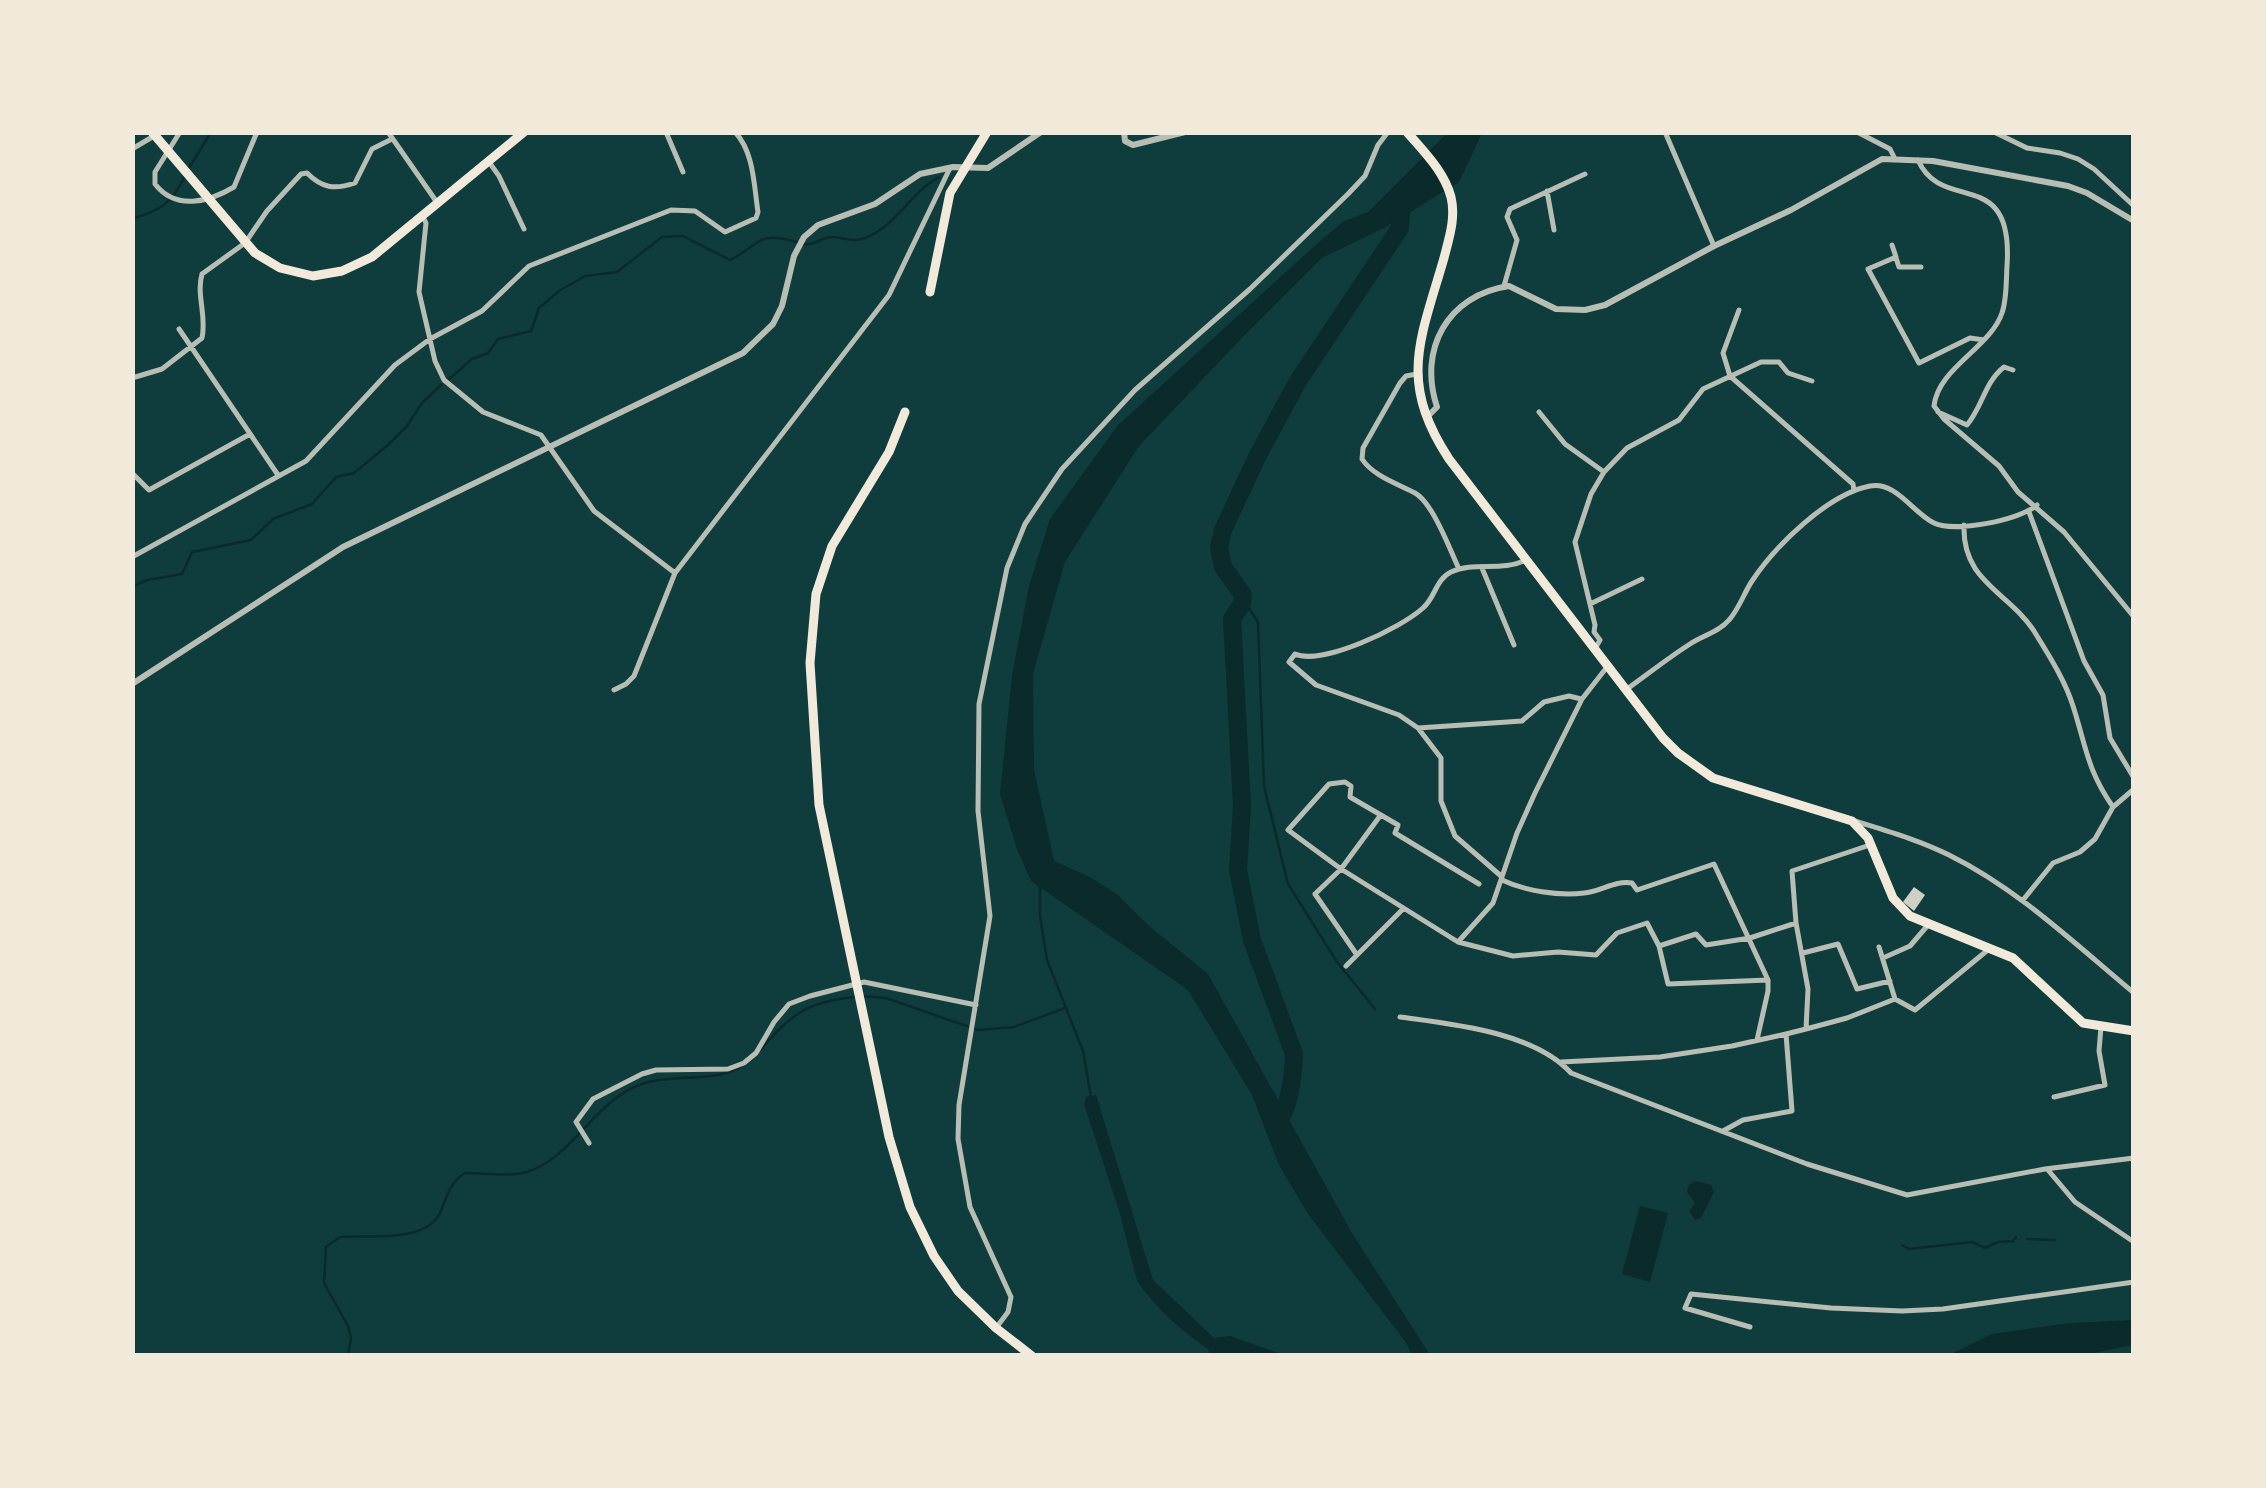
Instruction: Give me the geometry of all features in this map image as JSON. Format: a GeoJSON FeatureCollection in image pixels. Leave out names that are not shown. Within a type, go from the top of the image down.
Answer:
{"type":"FeatureCollection","features":[{"type":"Feature","properties":{"kind":"main road"},"geometry":{"type":"LineString","coordinates":[[153,134],[246,243],[280,268],[299,275],[328,275],[372,257],[524,132]]}},
{"type":"Feature","properties":{"kind":"main road"},"geometry":{"type":"LineString","coordinates":[[930,292],[946,206],[963,167],[987,132]]}},
{"type":"Feature","properties":{"kind":"main road"},"geometry":{"type":"LineString","coordinates":[[1408,132],[1438,169],[1452,202],[1450,235],[1417,374],[1425,418],[1449,459],[1663,738],[1700,771],[1746,789],[1852,820],[1870,845],[1897,903],[1910,916],[1992,947],[2026,968],[2083,1023],[2134,1031]]}},
{"type":"Feature","properties":{"kind":"main road"},"geometry":{"type":"LineString","coordinates":[[905,412],[888,452],[832,546],[819,580],[810,648],[822,821],[889,1137],[914,1218],[952,1283],[996,1328],[1032,1356]]}},
{"type":"Feature","properties":{"kind":"street"},"geometry":{"type":"LineString","coordinates":[[180,132],[154,177],[159,190],[182,201],[205,200],[234,187],[257,132]]}},
{"type":"Feature","properties":{"kind":"street"},"geometry":{"type":"LineString","coordinates":[[666,132],[683,172]]}},
{"type":"Feature","properties":{"kind":"street"},"geometry":{"type":"LineString","coordinates":[[132,557],[312,456],[395,365],[430,339],[482,310],[537,262],[663,212],[695,211],[725,232],[756,218],[748,156],[734,132]]}},
{"type":"Feature","properties":{"kind":"street"},"geometry":{"type":"LineString","coordinates":[[132,684],[343,547],[742,353],[773,324],[804,237],[818,225],[874,204],[920,174],[951,167],[988,168],[1041,132]]}},
{"type":"Feature","properties":{"kind":"street"},"geometry":{"type":"LineString","coordinates":[[1124,132],[1124,141],[1133,146],[1185,132]]}},
{"type":"Feature","properties":{"kind":"street"},"geometry":{"type":"LineString","coordinates":[[996,1328],[1008,1312],[1010,1297],[973,1216],[958,1146],[958,1114],[990,916],[978,812],[979,704],[1004,584],[1019,536],[1038,501],[1074,455],[1135,390],[1240,298],[1348,194],[1365,176],[1388,132]]}},
{"type":"Feature","properties":{"kind":"street"},"geometry":{"type":"LineString","coordinates":[[1665,132],[1714,246]]}},
{"type":"Feature","properties":{"kind":"street"},"geometry":{"type":"LineString","coordinates":[[1857,132],[1890,149],[1894,158]]}},
{"type":"Feature","properties":{"kind":"street"},"geometry":{"type":"LineString","coordinates":[[1994,132],[2028,148],[2078,159],[2134,206]]}},
{"type":"Feature","properties":{"kind":"street"},"geometry":{"type":"LineString","coordinates":[[132,149],[153,134]]}},
{"type":"Feature","properties":{"kind":"street"},"geometry":{"type":"LineString","coordinates":[[132,378],[162,369],[202,338],[202,274],[246,243],[301,174],[307,173],[329,187],[354,183],[372,149],[390,136],[438,204]]}},
{"type":"Feature","properties":{"kind":"street"},"geometry":{"type":"LineString","coordinates":[[1917,158],[1923,173],[1930,178],[1994,207],[2007,228],[2004,308],[1984,340],[1953,371],[1937,394],[1934,406],[2082,552],[2134,616]]}},
{"type":"Feature","properties":{"kind":"street"},"geometry":{"type":"LineString","coordinates":[[1425,418],[1437,408],[1430,387],[1433,358],[1448,317],[1461,304],[1504,286],[1521,289],[1549,308],[1596,308],[1791,210],[1873,162],[1917,158],[2068,186],[2134,221]]}},
{"type":"Feature","properties":{"kind":"street"},"geometry":{"type":"LineString","coordinates":[[488,162],[499,176],[524,229]]}},
{"type":"Feature","properties":{"kind":"street"},"geometry":{"type":"LineString","coordinates":[[614,690],[634,676],[676,574],[889,295],[951,167]]}},
{"type":"Feature","properties":{"kind":"street"},"geometry":{"type":"LineString","coordinates":[[1504,286],[1517,240],[1508,217],[1510,210],[1586,174]]}},
{"type":"Feature","properties":{"kind":"street"},"geometry":{"type":"LineString","coordinates":[[1546,191],[1554,230]]}},
{"type":"Feature","properties":{"kind":"street"},"geometry":{"type":"LineString","coordinates":[[422,217],[426,222],[418,292],[435,361],[444,380],[483,412],[541,435],[594,511],[676,574]]}},
{"type":"Feature","properties":{"kind":"street"},"geometry":{"type":"LineString","coordinates":[[1892,245],[1900,267],[1921,267]]}},
{"type":"Feature","properties":{"kind":"street"},"geometry":{"type":"LineString","coordinates":[[1896,258],[1868,270],[1919,363],[1970,338],[1984,340]]}},
{"type":"Feature","properties":{"kind":"street"},"geometry":{"type":"LineString","coordinates":[[1739,310],[1724,353],[1730,376],[1853,484],[1854,491]]}},
{"type":"Feature","properties":{"kind":"street"},"geometry":{"type":"LineString","coordinates":[[179,329],[278,476]]}},
{"type":"Feature","properties":{"kind":"street"},"geometry":{"type":"LineString","coordinates":[[1594,649],[1600,640],[1594,632],[1575,542],[1590,494],[1604,472],[1627,448],[1679,420],[1703,389],[1762,362],[1779,362],[1788,373],[1812,381]]}},
{"type":"Feature","properties":{"kind":"street"},"geometry":{"type":"LineString","coordinates":[[1937,412],[1967,425],[1991,377],[2004,367],[2013,370]]}},
{"type":"Feature","properties":{"kind":"street"},"geometry":{"type":"LineString","coordinates":[[1417,374],[1406,376],[1400,383],[1364,448],[1362,460],[1406,491],[1416,493],[1430,510],[1459,569]]}},
{"type":"Feature","properties":{"kind":"street"},"geometry":{"type":"LineString","coordinates":[[1539,412],[1565,444],[1604,472]]}},
{"type":"Feature","properties":{"kind":"street"},"geometry":{"type":"LineString","coordinates":[[132,474],[149,490],[250,434]]}},
{"type":"Feature","properties":{"kind":"street"},"geometry":{"type":"LineString","coordinates":[[1626,690],[1690,644],[1722,627],[1777,549],[1810,520],[1854,491],[1887,487],[1932,523],[2002,521],[2037,505]]}},
{"type":"Feature","properties":{"kind":"street"},"geometry":{"type":"LineString","coordinates":[[2028,512],[2084,662],[2097,676],[2110,738],[2134,778]]}},
{"type":"Feature","properties":{"kind":"street"},"geometry":{"type":"LineString","coordinates":[[1964,525],[1966,553],[1994,593],[2031,627],[2069,694],[2084,752],[2113,806]]}},
{"type":"Feature","properties":{"kind":"street"},"geometry":{"type":"LineString","coordinates":[[1526,560],[1511,568],[1459,569],[1446,574],[1428,604],[1394,629],[1310,657],[1295,654],[1290,662],[1316,686],[1399,716],[1418,728],[1441,758],[1441,800],[1455,836],[1502,878],[1543,892],[1586,894],[1624,881],[1632,882],[1637,890],[1714,864],[1768,980],[1757,1040]]}},
{"type":"Feature","properties":{"kind":"street"},"geometry":{"type":"LineString","coordinates":[[1482,568],[1514,645]]}},
{"type":"Feature","properties":{"kind":"street"},"geometry":{"type":"LineString","coordinates":[[1590,604],[1642,579]]}},
{"type":"Feature","properties":{"kind":"street"},"geometry":{"type":"LineString","coordinates":[[1458,942],[1493,904],[1535,793],[1582,699],[1606,667]]}},
{"type":"Feature","properties":{"kind":"street"},"geometry":{"type":"LineString","coordinates":[[1418,728],[1522,721],[1544,702],[1569,696],[1582,699]]}},
{"type":"Feature","properties":{"kind":"street"},"geometry":{"type":"LineString","coordinates":[[1479,884],[1396,833],[1398,824],[1350,796],[1351,786],[1345,782],[1329,784],[1288,830],[1458,942],[1513,956],[1558,952],[1596,955],[1618,933],[1648,924],[1660,946],[1668,984],[1768,980]]}},
{"type":"Feature","properties":{"kind":"street"},"geometry":{"type":"LineString","coordinates":[[2023,900],[2052,863],[2080,852],[2095,840],[2113,806],[2134,789]]}},
{"type":"Feature","properties":{"kind":"street"},"geometry":{"type":"LineString","coordinates":[[1357,956],[1315,894],[1342,869],[1380,816]]}},
{"type":"Feature","properties":{"kind":"street"},"geometry":{"type":"LineString","coordinates":[[1852,820],[1941,851],[2023,900],[2134,992]]}},
{"type":"Feature","properties":{"kind":"street"},"geometry":{"type":"LineString","coordinates":[[1806,1029],[1808,990],[1792,872],[1870,845]]}},
{"type":"Feature","properties":{"kind":"street"},"geometry":{"type":"LineString","coordinates":[[1346,966],[1403,909]]}},
{"type":"Feature","properties":{"kind":"street"},"geometry":{"type":"LineString","coordinates":[[1660,946],[1696,934],[1706,945],[1750,938],[1796,923]]}},
{"type":"Feature","properties":{"kind":"street"},"geometry":{"type":"LineString","coordinates":[[1883,958],[1910,946],[1929,924]]}},
{"type":"Feature","properties":{"kind":"street"},"geometry":{"type":"LineString","coordinates":[[1803,953],[1838,944],[1857,990],[1890,982]]}},
{"type":"Feature","properties":{"kind":"street"},"geometry":{"type":"LineString","coordinates":[[1879,946],[1895,999],[1915,1010],[1992,947]]}},
{"type":"Feature","properties":{"kind":"street"},"geometry":{"type":"LineString","coordinates":[[589,1143],[576,1128],[576,1122],[593,1098],[656,1070],[738,1066],[751,1059],[789,1004],[810,996],[864,982],[976,1005]]}},
{"type":"Feature","properties":{"kind":"street"},"geometry":{"type":"LineString","coordinates":[[1561,1062],[1660,1058],[1757,1040],[1848,1018],[1895,999]]}},
{"type":"Feature","properties":{"kind":"street"},"geometry":{"type":"LineString","coordinates":[[1400,1017],[1476,1028],[1548,1054],[1571,1073],[1807,1164],[1907,1195],[2134,1158]]}},
{"type":"Feature","properties":{"kind":"street"},"geometry":{"type":"LineString","coordinates":[[2054,1097],[2105,1085],[2099,1051],[2101,1027]]}},
{"type":"Feature","properties":{"kind":"street"},"geometry":{"type":"LineString","coordinates":[[1723,1131],[1743,1120],[1792,1111],[1786,1034]]}},
{"type":"Feature","properties":{"kind":"street"},"geometry":{"type":"LineString","coordinates":[[2048,1170],[2075,1202],[2134,1242]]}},
{"type":"Feature","properties":{"kind":"street"},"geometry":{"type":"LineString","coordinates":[[1750,1327],[1685,1308],[1691,1294],[1831,1308],[1943,1309],[2134,1282]]}},
{"type":"Feature","properties":{"kind":"water"},"geometry":{"type":"Polygon","coordinates":[[[1447,133],[1482,133],[1459,182],[1386,227],[1322,258],[1139,446],[1065,562],[1033,674],[1034,770],[1054,861],[1118,895],[1208,974],[1352,1233],[1430,1355],[1412,1355],[1308,1214],[1279,1165],[1252,1095],[1188,990],[1031,881],[1000,794],[1012,675],[1029,586],[1050,519],[1118,425],[1319,242],[1344,221],[1368,212],[1447,133]]]}},
{"type":"Feature","properties":{"kind":"water"},"geometry":{"type":"Polygon","coordinates":[[[1096,1095],[1153,1280],[1214,1338],[1230,1336],[1284,1355],[1210,1355],[1208,1349],[1161,1310],[1137,1281],[1084,1104],[1086,1097],[1096,1095]]]}},
{"type":"Feature","properties":{"kind":"water"},"geometry":{"type":"Polygon","coordinates":[[[1696,1181],[1711,1185],[1714,1192],[1701,1218],[1695,1220],[1689,1211],[1695,1203],[1687,1192],[1696,1181]]]}},
{"type":"Feature","properties":{"kind":"water"},"geometry":{"type":"Polygon","coordinates":[[[1640,1206],[1668,1213],[1650,1282],[1622,1274],[1640,1206]]]}},
{"type":"Feature","properties":{"kind":"water"},"geometry":{"type":"Polygon","coordinates":[[[2133,1320],[2133,1345],[2084,1355],[1949,1355],[1992,1334],[2070,1323],[2133,1320]]]}},
{"type":"Feature","properties":{"kind":"building"},"geometry":{"type":"Polygon","coordinates":[[[1914,887],[1925,895],[1914,911],[1903,902],[1914,887]]]}},
{"type":"Feature","properties":{"kind":"waterway"},"geometry":{"type":"LineString","coordinates":[[189,168],[211,132]]}},
{"type":"Feature","properties":{"kind":"waterway"},"geometry":{"type":"LineString","coordinates":[[132,219],[165,204],[185,175]]}},
{"type":"Feature","properties":{"kind":"waterway"},"geometry":{"type":"LineString","coordinates":[[804,244],[829,237],[854,240],[869,236],[939,177]]}},
{"type":"Feature","properties":{"kind":"waterway"},"geometry":{"type":"LineString","coordinates":[[1275,1128],[1292,1083],[1294,1054],[1252,940],[1238,870],[1242,806],[1232,619],[1243,595],[1223,567],[1219,547],[1258,455],[1298,381],[1400,228],[1402,203]]}},
{"type":"Feature","properties":{"kind":"waterway"},"geometry":{"type":"LineString","coordinates":[[449,379],[472,359],[488,353],[498,339],[531,331],[539,308],[559,291],[585,276],[617,272],[662,237],[683,236],[730,260],[766,238],[797,242]]}},
{"type":"Feature","properties":{"kind":"waterway"},"geometry":{"type":"LineString","coordinates":[[132,587],[147,580],[182,574],[192,552],[251,540],[273,519],[312,504],[336,477],[354,473],[388,445],[442,384]]}},
{"type":"Feature","properties":{"kind":"waterway"},"geometry":{"type":"LineString","coordinates":[[1243,599],[1258,622],[1264,786],[1288,884],[1337,962],[1375,1009]]}},
{"type":"Feature","properties":{"kind":"waterway"},"geometry":{"type":"LineString","coordinates":[[1040,883],[1047,960],[1083,1051],[1091,1097]]}},
{"type":"Feature","properties":{"kind":"waterway"},"geometry":{"type":"LineString","coordinates":[[862,996],[886,998],[978,1030],[1014,1027],[1065,1008]]}},
{"type":"Feature","properties":{"kind":"waterway"},"geometry":{"type":"LineString","coordinates":[[761,1049],[801,1012],[824,1002],[854,997]]}},
{"type":"Feature","properties":{"kind":"waterway"},"geometry":{"type":"LineString","coordinates":[[348,1356],[348,1326],[324,1283],[326,1247],[340,1237],[395,1235],[422,1229],[433,1223],[452,1186],[465,1173],[527,1172],[557,1155],[626,1092],[656,1081],[727,1073],[752,1059]]}},
{"type":"Feature","properties":{"kind":"waterway"},"geometry":{"type":"LineString","coordinates":[[1902,1245],[1909,1249],[1972,1242],[1985,1248],[2016,1237]]}},
{"type":"Feature","properties":{"kind":"waterway"},"geometry":{"type":"LineString","coordinates":[[2027,1239],[2055,1240]]}}]}
